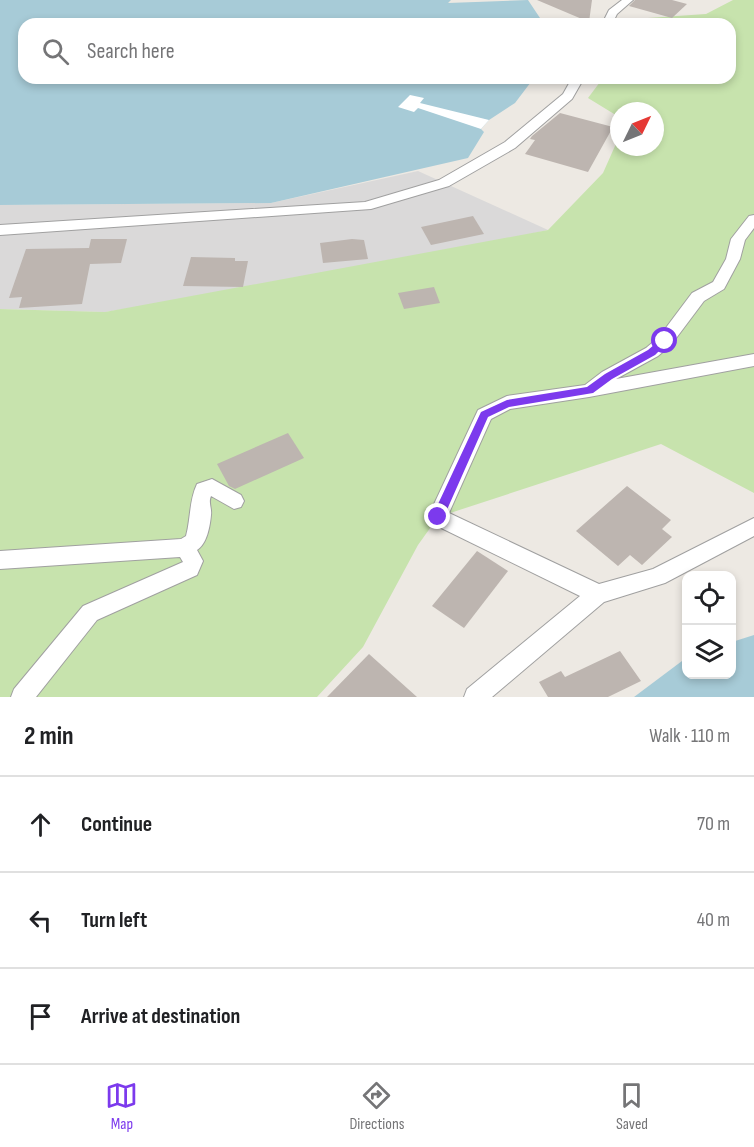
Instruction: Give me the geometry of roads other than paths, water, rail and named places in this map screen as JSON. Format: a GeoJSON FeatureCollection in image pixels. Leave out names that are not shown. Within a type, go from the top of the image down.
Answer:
{"type":"FeatureCollection","features":[{"type":"Feature","properties":{"kind":"street"},"geometry":{"type":"LineString","coordinates":[[610,18],[613,12],[628,0]]}},
{"type":"Feature","properties":{"kind":"street"},"geometry":{"type":"LineString","coordinates":[[0,230],[366,206],[444,183],[510,145],[568,96],[575,84]]}},
{"type":"Feature","properties":{"kind":"street"},"geometry":{"type":"LineString","coordinates":[[590,391],[608,376],[652,352],[665,341],[698,297],[719,285],[733,259],[738,239],[754,219]]}},
{"type":"Feature","properties":{"kind":"street"},"geometry":{"type":"LineString","coordinates":[[598,594],[438,517],[484,415],[507,404],[754,360]]}},
{"type":"Feature","properties":{"kind":"street"},"geometry":{"type":"LineString","coordinates":[[0,560],[185,548],[195,541],[202,513],[199,500],[204,490],[212,487],[234,501]]}},
{"type":"Feature","properties":{"kind":"street"},"geometry":{"type":"LineString","coordinates":[[475,697],[598,594],[658,577],[754,526]]}},
{"type":"Feature","properties":{"kind":"street"},"geometry":{"type":"LineString","coordinates":[[22,697],[90,612],[190,568],[193,561],[185,548]]}},
{"type":"Feature","properties":{"kind":"water"},"geometry":{"type":"Polygon","coordinates":[[[0,0],[451,0],[448,3],[528,0],[540,18],[18,18],[18,84],[529,84],[515,103],[489,120],[481,129],[484,132],[468,158],[271,203],[0,205],[0,0]]]}},
{"type":"Feature","properties":{"kind":"water"},"geometry":{"type":"Polygon","coordinates":[[[754,635],[754,697],[634,697],[682,661],[682,679],[736,679],[736,641],[754,635]]]}}]}
